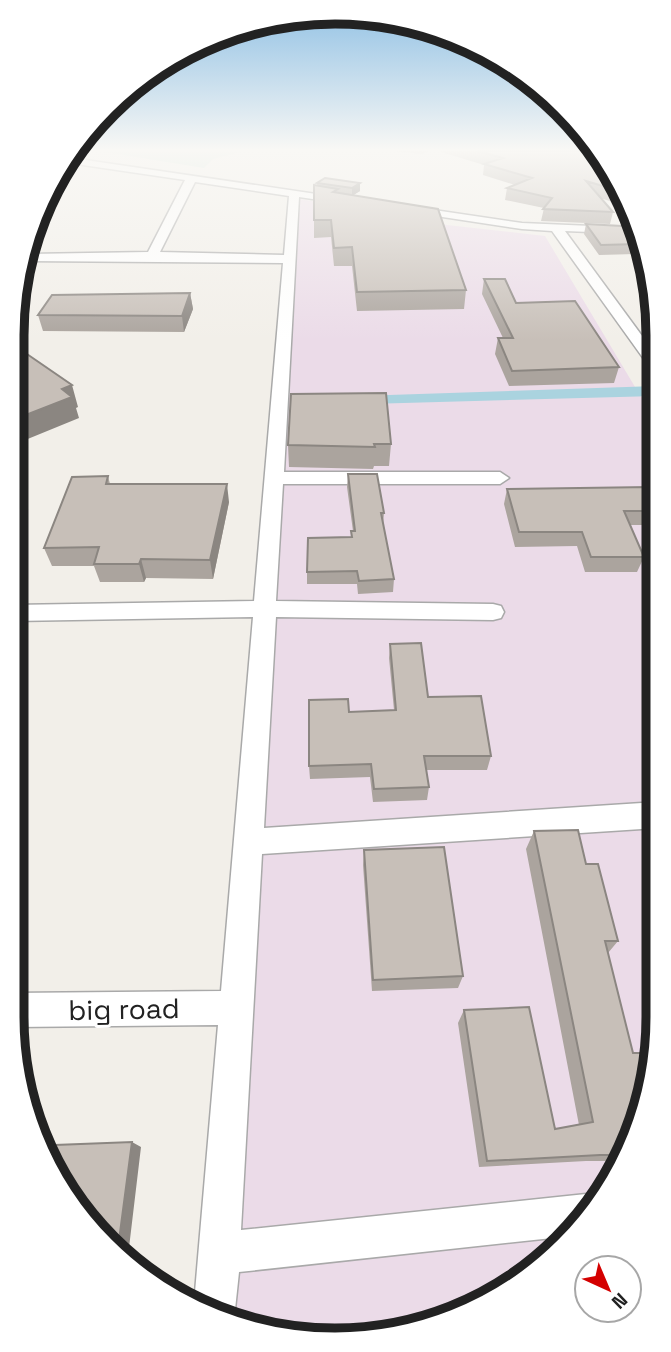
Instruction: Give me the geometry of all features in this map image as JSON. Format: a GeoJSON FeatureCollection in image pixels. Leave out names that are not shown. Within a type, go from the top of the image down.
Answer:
{"type":"FeatureCollection","features":[{"type":"Feature","properties":{"kind":"street"},"geometry":{"type":"LineString","coordinates":[[152,256],[173,214]]}},
{"type":"Feature","properties":{"kind":"street"},"geometry":{"type":"LineString","coordinates":[[216,1304],[293,214]]}},
{"type":"Feature","properties":{"kind":"street"},"geometry":{"type":"LineString","coordinates":[[445,214],[557,229],[628,231]]}},
{"type":"Feature","properties":{"kind":"street"},"geometry":{"type":"LineString","coordinates":[[557,229],[646,352]]}},
{"type":"Feature","properties":{"kind":"street"},"geometry":{"type":"LineString","coordinates":[[34,258],[152,256],[289,259]]}},
{"type":"Feature","properties":{"kind":"street"},"geometry":{"type":"LineString","coordinates":[[636,338],[646,338]]}},
{"type":"Feature","properties":{"kind":"street"},"geometry":{"type":"LineString","coordinates":[[274,478],[500,478]]}},
{"type":"Feature","properties":{"kind":"street"},"geometry":{"type":"LineString","coordinates":[[24,613],[265,609],[493,612]]}},
{"type":"Feature","properties":{"kind":"street"},"geometry":{"type":"LineString","coordinates":[[248,842],[646,816]]}},
{"type":"Feature","properties":{"kind":"street","name":"big road"},"geometry":{"type":"LineString","coordinates":[[24,1010],[237,1008]]}},
{"type":"Feature","properties":{"kind":"street"},"geometry":{"type":"LineString","coordinates":[[221,1253],[575,1215]]}},
{"type":"Feature","properties":{"kind":"shaded area"},"geometry":{"type":"Polygon","coordinates":[[[299,214],[385,214],[447,225],[545,236],[641,397],[646,397],[646,1037],[636,1097],[623,1136],[605,1172],[582,1206],[541,1250],[491,1286],[455,1304],[416,1317],[356,1327],[315,1327],[275,1322],[223,1306],[299,214]]]}},
{"type":"Feature","properties":{"kind":"water"},"geometry":{"type":"Polygon","coordinates":[[[646,386],[646,396],[297,406],[298,398],[646,386]]]}},
{"type":"Feature","properties":{"kind":"building"},"geometry":{"type":"Polygon","coordinates":[[[314,214],[440,214],[466,290],[357,292],[352,247],[334,248],[331,220],[314,220],[314,214]]]}},
{"type":"Feature","properties":{"kind":"building"},"geometry":{"type":"Polygon","coordinates":[[[586,224],[622,226],[629,234],[633,244],[601,245],[586,224]]]}},
{"type":"Feature","properties":{"kind":"building"},"geometry":{"type":"Polygon","coordinates":[[[484,279],[505,279],[516,303],[575,301],[619,367],[512,371],[498,338],[513,338],[484,279]]]}},
{"type":"Feature","properties":{"kind":"building"},"geometry":{"type":"Polygon","coordinates":[[[190,293],[182,316],[38,315],[52,295],[190,293]]]}},
{"type":"Feature","properties":{"kind":"building"},"geometry":{"type":"Polygon","coordinates":[[[24,352],[72,385],[62,389],[72,397],[24,416],[24,352]]]}},
{"type":"Feature","properties":{"kind":"building"},"geometry":{"type":"Polygon","coordinates":[[[386,393],[391,444],[374,444],[375,447],[288,445],[291,394],[386,393]]]}},
{"type":"Feature","properties":{"kind":"building"},"geometry":{"type":"Polygon","coordinates":[[[348,474],[377,474],[384,513],[381,513],[394,579],[359,581],[357,571],[307,572],[308,538],[352,537],[351,531],[355,531],[348,474]]]}},
{"type":"Feature","properties":{"kind":"building"},"geometry":{"type":"Polygon","coordinates":[[[108,476],[106,484],[227,484],[210,560],[141,559],[139,564],[94,564],[99,547],[44,548],[72,477],[108,476]]]}},
{"type":"Feature","properties":{"kind":"building"},"geometry":{"type":"Polygon","coordinates":[[[646,487],[646,511],[624,511],[644,557],[591,557],[582,532],[519,532],[507,489],[646,487]]]}},
{"type":"Feature","properties":{"kind":"building"},"geometry":{"type":"Polygon","coordinates":[[[421,643],[428,697],[481,696],[491,756],[424,756],[429,787],[374,789],[371,764],[309,766],[309,700],[348,699],[349,712],[396,710],[390,644],[421,643]]]}},
{"type":"Feature","properties":{"kind":"building"},"geometry":{"type":"Polygon","coordinates":[[[578,830],[586,864],[598,864],[618,941],[605,941],[633,1053],[644,1053],[636,1097],[614,1155],[487,1161],[464,1010],[529,1007],[555,1129],[593,1122],[534,831],[578,830]]]}},
{"type":"Feature","properties":{"kind":"building"},"geometry":{"type":"Polygon","coordinates":[[[444,847],[463,976],[373,980],[364,850],[444,847]]]}},
{"type":"Feature","properties":{"kind":"building"},"geometry":{"type":"Polygon","coordinates":[[[132,1142],[119,1239],[77,1189],[57,1154],[55,1145],[132,1142]]]}}]}
